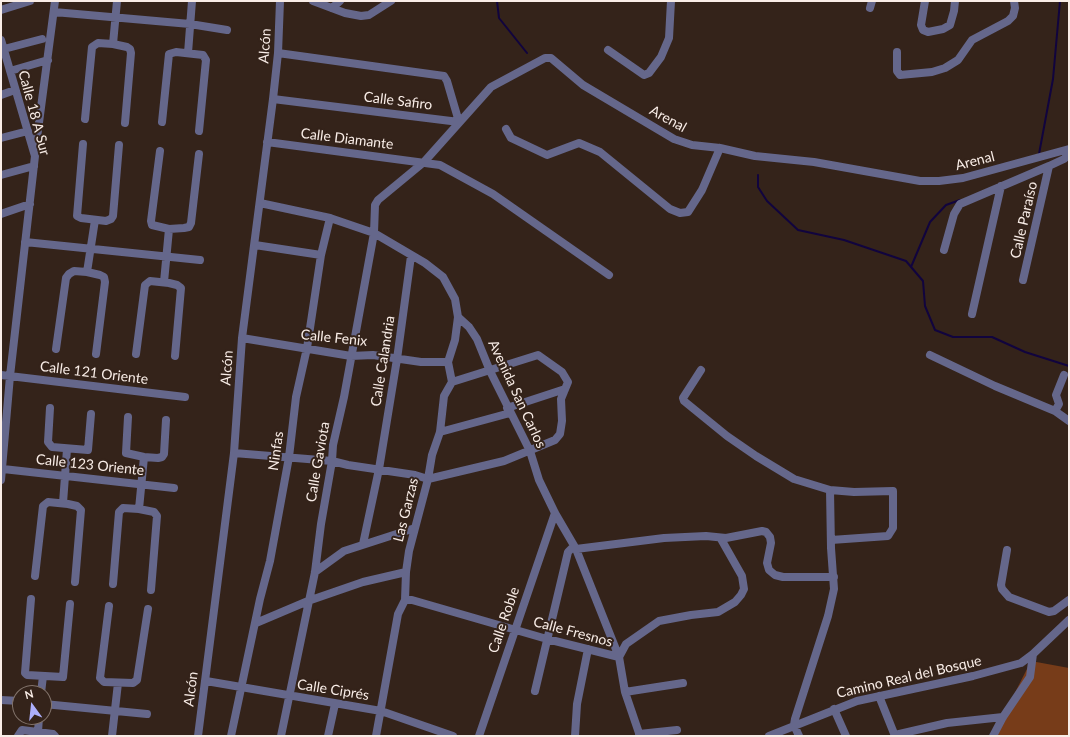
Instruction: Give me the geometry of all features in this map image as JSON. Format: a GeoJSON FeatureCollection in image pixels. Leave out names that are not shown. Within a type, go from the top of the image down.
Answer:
{"type":"FeatureCollection","features":[{"type":"Feature","properties":{"kind":"street"},"geometry":{"type":"LineString","coordinates":[[1,10],[30,1]]}},
{"type":"Feature","properties":{"kind":"street"},"geometry":{"type":"LineString","coordinates":[[35,156],[55,1]]}},
{"type":"Feature","properties":{"kind":"street"},"geometry":{"type":"LineString","coordinates":[[113,44],[117,1]]}},
{"type":"Feature","properties":{"kind":"street"},"geometry":{"type":"LineString","coordinates":[[188,53],[192,1]]}},
{"type":"Feature","properties":{"kind":"street","name":"Alcón"},"geometry":{"type":"LineString","coordinates":[[198,736],[234,453],[242,338],[260,203],[266,142],[273,99],[278,53],[280,1]]}},
{"type":"Feature","properties":{"kind":"street"},"geometry":{"type":"LineString","coordinates":[[314,1],[345,14],[361,16],[369,15],[391,1]]}},
{"type":"Feature","properties":{"kind":"street"},"geometry":{"type":"LineString","coordinates":[[332,8],[340,1]]}},
{"type":"Feature","properties":{"kind":"street"},"geometry":{"type":"LineString","coordinates":[[608,50],[644,75],[649,73],[660,57],[669,38],[671,1]]}},
{"type":"Feature","properties":{"kind":"street"},"geometry":{"type":"LineString","coordinates":[[925,1],[921,25],[923,30],[928,32],[943,29],[950,25],[955,1]]}},
{"type":"Feature","properties":{"kind":"street"},"geometry":{"type":"LineString","coordinates":[[897,52],[897,71],[900,75],[932,72],[945,68],[958,60],[972,40],[1008,21],[1013,16],[1015,8],[1014,1]]}},
{"type":"Feature","properties":{"kind":"street"},"geometry":{"type":"LineString","coordinates":[[54,12],[190,24],[227,30]]}},
{"type":"Feature","properties":{"kind":"street"},"geometry":{"type":"LineString","coordinates":[[4,50],[42,39]]}},
{"type":"Feature","properties":{"kind":"street","name":"Calle 18 A Sur"},"geometry":{"type":"LineString","coordinates":[[1,40],[35,156],[10,376],[1,480]]}},
{"type":"Feature","properties":{"kind":"street"},"geometry":{"type":"LineString","coordinates":[[85,119],[92,47],[98,43],[113,44],[127,47],[131,52],[125,123]]}},
{"type":"Feature","properties":{"kind":"street"},"geometry":{"type":"LineString","coordinates":[[162,122],[167,57],[172,52],[203,55],[206,60],[200,131]]}},
{"type":"Feature","properties":{"kind":"street"},"geometry":{"type":"LineString","coordinates":[[278,53],[444,76],[447,81],[459,122]]}},
{"type":"Feature","properties":{"kind":"street","name":"Arenal"},"geometry":{"type":"LineString","coordinates":[[374,233],[374,212],[378,200],[424,162],[491,87],[545,58],[551,58],[583,85],[674,139],[692,145],[720,148],[756,156],[814,162],[869,173],[932,182],[969,177],[1069,148]]}},
{"type":"Feature","properties":{"kind":"street"},"geometry":{"type":"LineString","coordinates":[[10,71],[48,60]]}},
{"type":"Feature","properties":{"kind":"street"},"geometry":{"type":"LineString","coordinates":[[1,95],[15,90]]}},
{"type":"Feature","properties":{"kind":"street","name":"Calle Safiro"},"geometry":{"type":"LineString","coordinates":[[273,99],[459,122]]}},
{"type":"Feature","properties":{"kind":"street"},"geometry":{"type":"LineString","coordinates":[[506,129],[511,138],[546,155],[579,143],[600,152],[670,209],[680,213],[688,212],[702,190],[720,148]]}},
{"type":"Feature","properties":{"kind":"street"},"geometry":{"type":"LineString","coordinates":[[1,138],[28,131]]}},
{"type":"Feature","properties":{"kind":"street","name":"Calle Diamante"},"geometry":{"type":"LineString","coordinates":[[266,142],[440,165],[493,194],[609,275]]}},
{"type":"Feature","properties":{"kind":"street"},"geometry":{"type":"LineString","coordinates":[[83,144],[77,216],[95,220],[111,219],[113,216],[119,145]]}},
{"type":"Feature","properties":{"kind":"street"},"geometry":{"type":"LineString","coordinates":[[160,151],[151,221],[152,225],[169,229],[189,227],[191,223],[199,154]]}},
{"type":"Feature","properties":{"kind":"street"},"geometry":{"type":"LineString","coordinates":[[944,250],[956,209],[964,201],[1049,166],[1064,159],[1069,154]]}},
{"type":"Feature","properties":{"kind":"street"},"geometry":{"type":"LineString","coordinates":[[1,175],[34,166]]}},
{"type":"Feature","properties":{"kind":"street","name":"Calle Paraíso"},"geometry":{"type":"LineString","coordinates":[[1023,280],[1049,166]]}},
{"type":"Feature","properties":{"kind":"street"},"geometry":{"type":"LineString","coordinates":[[972,314],[1001,186]]}},
{"type":"Feature","properties":{"kind":"street"},"geometry":{"type":"LineString","coordinates":[[234,453],[332,461],[348,465],[415,475],[428,480],[504,461],[555,440],[560,434],[562,421],[561,399],[568,382],[565,375],[538,355],[452,382],[448,362],[456,340],[458,317],[455,299],[443,277],[425,263],[374,233],[330,218],[260,203]]}},
{"type":"Feature","properties":{"kind":"street"},"geometry":{"type":"LineString","coordinates":[[1,214],[30,204]]}},
{"type":"Feature","properties":{"kind":"street","name":"Ninfas"},"geometry":{"type":"LineString","coordinates":[[232,736],[270,561],[288,457],[296,397],[307,348],[321,255],[330,218]]}},
{"type":"Feature","properties":{"kind":"street"},"geometry":{"type":"LineString","coordinates":[[87,272],[95,220]]}},
{"type":"Feature","properties":{"kind":"street"},"geometry":{"type":"LineString","coordinates":[[164,282],[168,255],[169,229]]}},
{"type":"Feature","properties":{"kind":"street","name":"Calle Gaviota"},"geometry":{"type":"LineString","coordinates":[[281,736],[308,601],[316,572],[320,524],[332,461],[333,445],[344,397],[374,233]]}},
{"type":"Feature","properties":{"kind":"street"},"geometry":{"type":"LineString","coordinates":[[25,242],[91,247],[200,260]]}},
{"type":"Feature","properties":{"kind":"street"},"geometry":{"type":"LineString","coordinates":[[254,245],[321,255]]}},
{"type":"Feature","properties":{"kind":"street","name":"Calle Calandria"},"geometry":{"type":"LineString","coordinates":[[363,544],[379,469],[398,359],[411,256]]}},
{"type":"Feature","properties":{"kind":"street"},"geometry":{"type":"LineString","coordinates":[[56,349],[66,278],[74,271],[87,272],[104,277],[105,282],[96,354]]}},
{"type":"Feature","properties":{"kind":"street"},"geometry":{"type":"LineString","coordinates":[[136,354],[145,285],[150,281],[164,282],[177,285],[181,288],[175,356]]}},
{"type":"Feature","properties":{"kind":"street","name":"Avenida San Carlos"},"geometry":{"type":"LineString","coordinates":[[458,317],[474,334],[508,410],[530,451],[539,480],[555,513],[575,548],[619,657],[625,692],[639,735]]}},
{"type":"Feature","properties":{"kind":"street","name":"Calle Fenix"},"geometry":{"type":"LineString","coordinates":[[242,338],[351,356],[373,355],[421,362],[448,362]]}},
{"type":"Feature","properties":{"kind":"street"},"geometry":{"type":"LineString","coordinates":[[930,355],[995,386],[1055,411],[1069,421]]}},
{"type":"Feature","properties":{"kind":"street"},"geometry":{"type":"LineString","coordinates":[[701,370],[683,398],[684,401],[727,436],[794,479],[830,490],[854,492],[893,491],[893,528],[888,536],[831,540]]}},
{"type":"Feature","properties":{"kind":"street","name":"Calle 121 Oriente"},"geometry":{"type":"LineString","coordinates":[[1,375],[185,397]]}},
{"type":"Feature","properties":{"kind":"street"},"geometry":{"type":"LineString","coordinates":[[1055,411],[1058,404],[1056,395],[1064,375]]}},
{"type":"Feature","properties":{"kind":"street","name":"Las Garzas"},"geometry":{"type":"LineString","coordinates":[[376,736],[398,614],[405,600],[406,572],[415,528],[428,480],[432,455],[440,432],[444,396],[452,382]]}},
{"type":"Feature","properties":{"kind":"street"},"geometry":{"type":"LineString","coordinates":[[440,432],[508,410],[565,389]]}},
{"type":"Feature","properties":{"kind":"street"},"geometry":{"type":"LineString","coordinates":[[50,408],[50,445],[67,449],[88,450],[91,414]]}},
{"type":"Feature","properties":{"kind":"street"},"geometry":{"type":"LineString","coordinates":[[128,417],[126,453],[144,458],[158,458],[162,457],[164,454],[166,420]]}},
{"type":"Feature","properties":{"kind":"street"},"geometry":{"type":"LineString","coordinates":[[63,504],[67,449]]}},
{"type":"Feature","properties":{"kind":"street"},"geometry":{"type":"LineString","coordinates":[[139,509],[140,484],[144,458]]}},
{"type":"Feature","properties":{"kind":"street","name":"Calle 123 Oriente"},"geometry":{"type":"LineString","coordinates":[[3,469],[174,488]]}},
{"type":"Feature","properties":{"kind":"street"},"geometry":{"type":"LineString","coordinates":[[799,736],[794,725],[828,616],[834,589],[830,490]]}},
{"type":"Feature","properties":{"kind":"street"},"geometry":{"type":"LineString","coordinates":[[35,576],[42,506],[48,502],[77,506],[81,510],[75,582]]}},
{"type":"Feature","properties":{"kind":"street"},"geometry":{"type":"LineString","coordinates":[[113,584],[119,512],[123,508],[139,509],[154,512],[157,516],[151,590]]}},
{"type":"Feature","properties":{"kind":"street","name":"Calle Roble"},"geometry":{"type":"LineString","coordinates":[[479,736],[555,513]]}},
{"type":"Feature","properties":{"kind":"street"},"geometry":{"type":"LineString","coordinates":[[317,559],[338,554],[363,544],[415,528]]}},
{"type":"Feature","properties":{"kind":"street"},"geometry":{"type":"LineString","coordinates":[[535,691],[568,552],[575,548],[664,538],[706,536],[721,539],[755,532],[766,532],[771,540],[768,566],[775,575],[783,577],[834,577]]}},
{"type":"Feature","properties":{"kind":"street"},"geometry":{"type":"LineString","coordinates":[[619,657],[623,647],[629,641],[659,621],[718,612],[735,602],[744,589],[742,576],[721,539]]}},
{"type":"Feature","properties":{"kind":"street"},"geometry":{"type":"LineString","coordinates":[[1007,550],[1001,585],[1007,595],[1049,612],[1054,612],[1069,600]]}},
{"type":"Feature","properties":{"kind":"street"},"geometry":{"type":"LineString","coordinates":[[316,572],[338,554]]}},
{"type":"Feature","properties":{"kind":"street"},"geometry":{"type":"LineString","coordinates":[[256,623],[308,601],[363,582],[406,572]]}},
{"type":"Feature","properties":{"kind":"street"},"geometry":{"type":"LineString","coordinates":[[31,599],[26,675],[60,678],[64,674],[70,604]]}},
{"type":"Feature","properties":{"kind":"street","name":"Calle Fresnos"},"geometry":{"type":"LineString","coordinates":[[405,600],[412,600],[548,640],[619,657]]}},
{"type":"Feature","properties":{"kind":"street"},"geometry":{"type":"LineString","coordinates":[[109,606],[100,678],[104,682],[133,683],[137,680],[148,609]]}},
{"type":"Feature","properties":{"kind":"street","name":"Camino Real del Bosque"},"geometry":{"type":"LineString","coordinates":[[769,736],[834,709],[879,696],[1002,669],[1021,663],[1033,654],[1069,620]]}},
{"type":"Feature","properties":{"kind":"street"},"geometry":{"type":"LineString","coordinates":[[575,736],[577,704],[588,649]]}},
{"type":"Feature","properties":{"kind":"street"},"geometry":{"type":"LineString","coordinates":[[993,736],[1003,717],[1030,677],[1033,654]]}},
{"type":"Feature","properties":{"kind":"street"},"geometry":{"type":"LineString","coordinates":[[42,685],[43,676]]}},
{"type":"Feature","properties":{"kind":"street","name":"Calle Ciprés"},"geometry":{"type":"LineString","coordinates":[[206,681],[381,711],[452,736]]}},
{"type":"Feature","properties":{"kind":"street"},"geometry":{"type":"LineString","coordinates":[[112,736],[118,683]]}},
{"type":"Feature","properties":{"kind":"street"},"geometry":{"type":"LineString","coordinates":[[625,692],[683,683]]}},
{"type":"Feature","properties":{"kind":"street"},"geometry":{"type":"LineString","coordinates":[[879,696],[895,736],[947,723],[1003,717]]}},
{"type":"Feature","properties":{"kind":"street"},"geometry":{"type":"LineString","coordinates":[[1,700],[12,701]]}},
{"type":"Feature","properties":{"kind":"street"},"geometry":{"type":"LineString","coordinates":[[328,736],[335,704]]}},
{"type":"Feature","properties":{"kind":"street"},"geometry":{"type":"LineString","coordinates":[[52,705],[148,714]]}},
{"type":"Feature","properties":{"kind":"street"},"geometry":{"type":"LineString","coordinates":[[834,709],[846,736]]}},
{"type":"Feature","properties":{"kind":"street"},"geometry":{"type":"LineString","coordinates":[[38,725],[38,732]]}},
{"type":"Feature","properties":{"kind":"street"},"geometry":{"type":"LineString","coordinates":[[18,736],[22,730],[53,734],[55,736]]}},
{"type":"Feature","properties":{"kind":"street"},"geometry":{"type":"LineString","coordinates":[[639,735],[677,730]]}},
{"type":"Feature","properties":{"kind":"shaded area"},"geometry":{"type":"Polygon","coordinates":[[[1031,661],[1069,668],[1069,736],[993,736],[1031,661]]]}},
{"type":"Feature","properties":{"kind":"waterway"},"geometry":{"type":"LineString","coordinates":[[497,1],[499,18],[527,53]]}},
{"type":"Feature","properties":{"kind":"waterway"},"geometry":{"type":"LineString","coordinates":[[1039,154],[1053,79],[1060,1]]}},
{"type":"Feature","properties":{"kind":"waterway"},"geometry":{"type":"LineString","coordinates":[[758,175],[758,187],[767,201],[798,230],[844,240],[906,261],[923,281],[925,306],[935,330],[953,337],[992,337],[1025,352],[1069,366]]}},
{"type":"Feature","properties":{"kind":"waterway"},"geometry":{"type":"LineString","coordinates":[[911,267],[930,222],[946,205],[960,200]]}}]}
